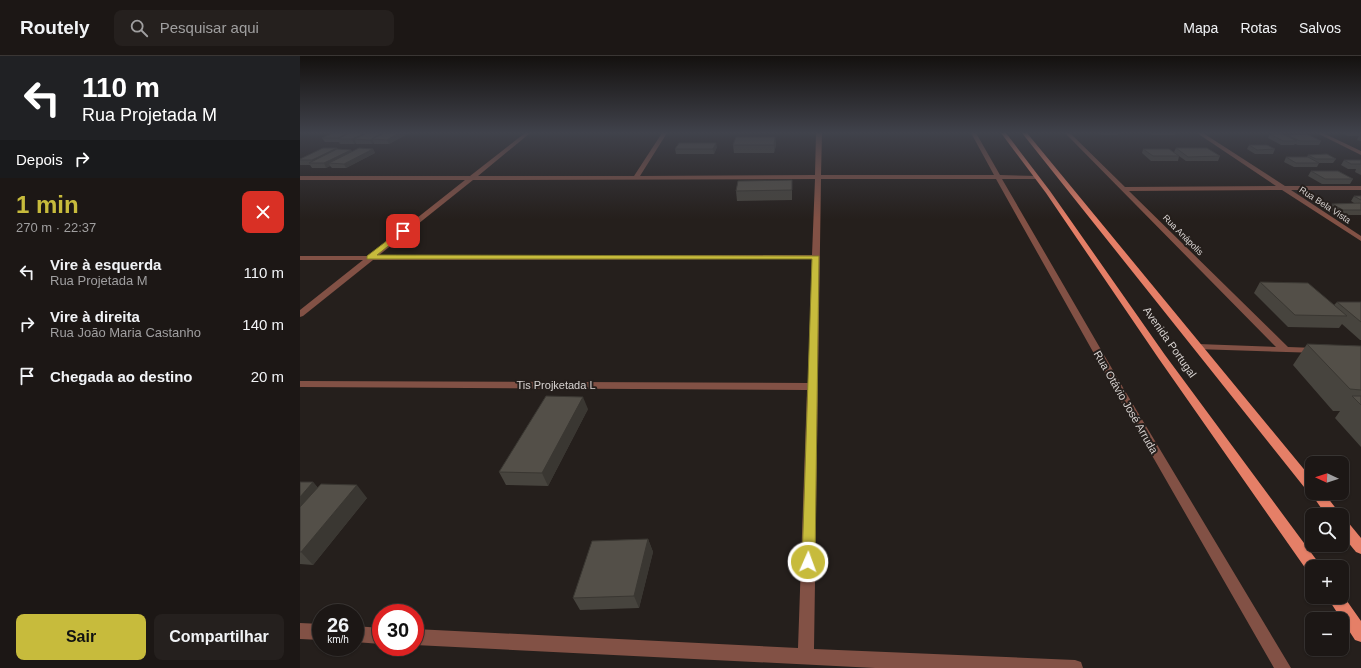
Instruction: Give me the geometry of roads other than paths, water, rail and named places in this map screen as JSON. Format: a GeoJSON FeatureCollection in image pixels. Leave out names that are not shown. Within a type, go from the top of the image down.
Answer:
{"type":"FeatureCollection","features":[{"type":"Feature","properties":{"kind":"main road","name":"Avenida Portugal"},"geometry":{"type":"LineString","coordinates":[[1024,162],[1166,363],[1308,560]]}},
{"type":"Feature","properties":{"kind":"main road","name":"Avenida Portugal"},"geometry":{"type":"LineString","coordinates":[[1047,162],[1305,479]]}},
{"type":"Feature","properties":{"kind":"main road"},"geometry":{"type":"LineString","coordinates":[[1322,500],[1328,508]]}},
{"type":"Feature","properties":{"kind":"main road"},"geometry":{"type":"LineString","coordinates":[[1349,533],[1361,548]]}},
{"type":"Feature","properties":{"kind":"main road"},"geometry":{"type":"LineString","coordinates":[[1340,604],[1361,634]]}},
{"type":"Feature","properties":{"kind":"street"},"geometry":{"type":"LineString","coordinates":[[300,314],[492,162]]}},
{"type":"Feature","properties":{"kind":"street"},"geometry":{"type":"LineString","coordinates":[[635,178],[646,162]]}},
{"type":"Feature","properties":{"kind":"street"},"geometry":{"type":"LineString","coordinates":[[806,657],[818,162]]}},
{"type":"Feature","properties":{"kind":"street","name":"Rua Otávio José Arruda"},"geometry":{"type":"LineString","coordinates":[[989,162],[1120,391],[1283,668]]}},
{"type":"Feature","properties":{"kind":"street","name":"Rua Anápolis"},"geometry":{"type":"LineString","coordinates":[[1096,162],[1285,350]]}},
{"type":"Feature","properties":{"kind":"street","name":"Rua Bela Vista"},"geometry":{"type":"LineString","coordinates":[[1243,162],[1361,239]]}},
{"type":"Feature","properties":{"kind":"street"},"geometry":{"type":"LineString","coordinates":[[300,178],[1036,177]]}},
{"type":"Feature","properties":{"kind":"street"},"geometry":{"type":"LineString","coordinates":[[1123,189],[1361,188]]}},
{"type":"Feature","properties":{"kind":"street"},"geometry":{"type":"LineString","coordinates":[[300,258],[816,257]]}},
{"type":"Feature","properties":{"kind":"street"},"geometry":{"type":"LineString","coordinates":[[1198,347],[1323,351]]}},
{"type":"Feature","properties":{"kind":"street","name":"Tis Projketada L"},"geometry":{"type":"LineString","coordinates":[[300,384],[813,387]]}},
{"type":"Feature","properties":{"kind":"street"},"geometry":{"type":"LineString","coordinates":[[300,631],[312,632]]}},
{"type":"Feature","properties":{"kind":"street"},"geometry":{"type":"LineString","coordinates":[[424,637],[806,657],[1075,668]]}}]}
